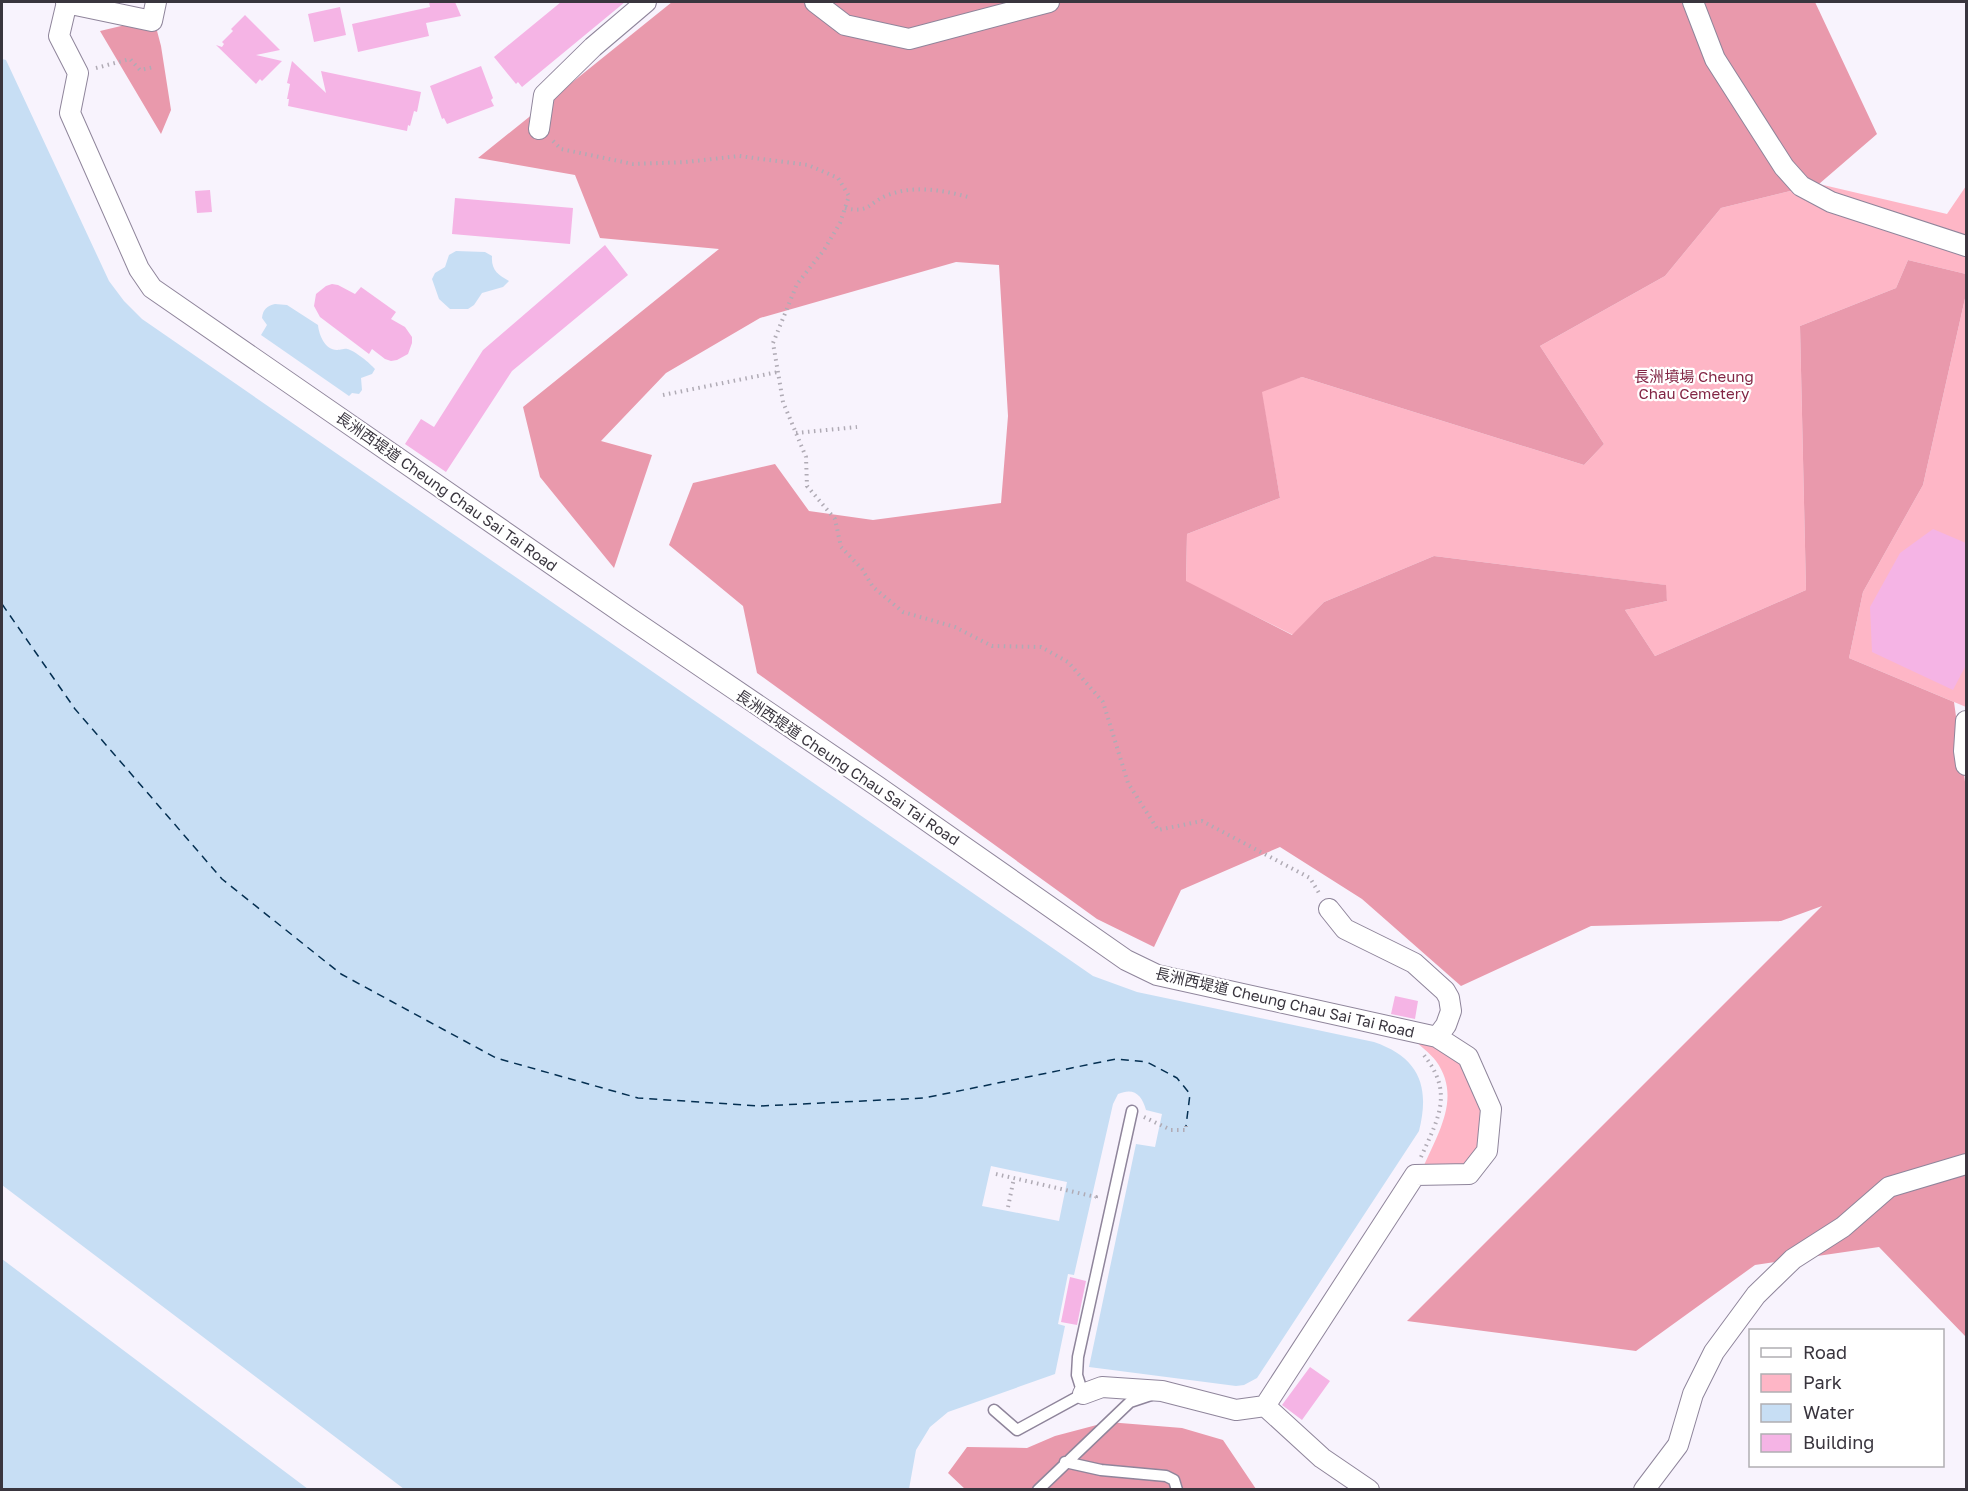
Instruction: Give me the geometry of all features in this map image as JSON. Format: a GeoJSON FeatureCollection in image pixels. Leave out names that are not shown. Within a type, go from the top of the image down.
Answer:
{"type":"FeatureCollection","features":[{"type":"Feature","properties":{"kind":"street"},"geometry":{"type":"LineString","coordinates":[[78,73],[59,36],[67,2],[152,21],[156,2]]}},
{"type":"Feature","properties":{"kind":"street"},"geometry":{"type":"LineString","coordinates":[[539,129],[544,95],[593,47],[646,2]]}},
{"type":"Feature","properties":{"kind":"street"},"geometry":{"type":"LineString","coordinates":[[815,2],[845,26],[909,39],[1049,2]]}},
{"type":"Feature","properties":{"kind":"street"},"geometry":{"type":"LineString","coordinates":[[1693,2],[1715,59],[1784,167],[1801,186],[1831,202],[1966,246]]}},
{"type":"Feature","properties":{"kind":"street","name":"長洲西堤道 Cheung Chau Sai Tai Road"},"geometry":{"type":"LineString","coordinates":[[78,73],[70,113],[139,269],[152,288],[877,786],[1126,960],[1157,975],[1437,1037],[1468,1057],[1491,1109],[1487,1150],[1469,1174],[1415,1175]]}},
{"type":"Feature","properties":{"kind":"street"},"geometry":{"type":"LineString","coordinates":[[1966,721],[1964,751],[1966,765]]}},
{"type":"Feature","properties":{"kind":"street"},"geometry":{"type":"LineString","coordinates":[[1329,909],[1345,929],[1414,963],[1444,991],[1451,1005],[1451,1011],[1446,1025],[1437,1037]]}},
{"type":"Feature","properties":{"kind":"street"},"geometry":{"type":"LineString","coordinates":[[1644,1490],[1678,1445],[1693,1394],[1714,1352],[1756,1295],[1793,1259],[1843,1227],[1889,1187],[1966,1164]]}},
{"type":"Feature","properties":{"kind":"street"},"geometry":{"type":"LineString","coordinates":[[1083,1394],[1102,1387],[1162,1391],[1236,1410],[1265,1406],[1415,1175]]}},
{"type":"Feature","properties":{"kind":"street"},"geometry":{"type":"LineString","coordinates":[[1265,1406],[1322,1458],[1369,1490]]}},
{"type":"Feature","properties":{"kind":"lane"},"geometry":{"type":"LineString","coordinates":[[994,1410],[1017,1430],[1083,1394],[1077,1375],[1078,1357],[1132,1111]]}},
{"type":"Feature","properties":{"kind":"lane"},"geometry":{"type":"LineString","coordinates":[[1038,1490],[1130,1402],[1162,1391]]}},
{"type":"Feature","properties":{"kind":"lane"},"geometry":{"type":"LineString","coordinates":[[1065,1462],[1101,1470],[1166,1476],[1174,1480],[1177,1490]]}},
{"type":"Feature","properties":{"kind":"path"},"geometry":{"type":"LineString","coordinates":[[78,73],[130,59],[140,70],[154,67]]}},
{"type":"Feature","properties":{"kind":"path"},"geometry":{"type":"LineString","coordinates":[[539,129],[561,149],[633,164],[686,162],[739,156],[808,165],[838,178],[849,196],[840,223],[824,250],[797,284],[773,343],[783,402],[806,457],[807,486],[835,519],[841,547],[862,569],[873,587],[903,612],[955,627],[992,646],[1041,647],[1068,662],[1103,702],[1128,783],[1158,830],[1202,821],[1310,878],[1329,909]]}},
{"type":"Feature","properties":{"kind":"path"},"geometry":{"type":"LineString","coordinates":[[845,208],[854,210],[870,208],[886,195],[906,190],[927,189],[968,197]]}},
{"type":"Feature","properties":{"kind":"path"},"geometry":{"type":"LineString","coordinates":[[663,395],[778,372]]}},
{"type":"Feature","properties":{"kind":"path"},"geometry":{"type":"LineString","coordinates":[[796,433],[857,427]]}},
{"type":"Feature","properties":{"kind":"path"},"geometry":{"type":"LineString","coordinates":[[1397,1028],[1433,1066],[1440,1088],[1442,1106],[1415,1175]]}},
{"type":"Feature","properties":{"kind":"path"},"geometry":{"type":"LineString","coordinates":[[1132,1111],[1171,1130],[1186,1130],[1185,1126]]}},
{"type":"Feature","properties":{"kind":"path"},"geometry":{"type":"LineString","coordinates":[[996,1174],[1096,1197]]}},
{"type":"Feature","properties":{"kind":"path"},"geometry":{"type":"LineString","coordinates":[[1008,1207],[1014,1178]]}},
{"type":"Feature","properties":{"kind":"green space","name":"長洲墳場 Cheung Chau Cemetery"},"geometry":{"type":"Polygon","coordinates":[[[1819,184],[1947,214],[1966,186],[1966,274],[1908,260],[1896,288],[1800,326],[1806,590],[1655,656],[1625,610],[1667,601],[1665,585],[1434,556],[1324,602],[1293,635],[1186,582],[1187,534],[1280,498],[1261,390],[1302,377],[1584,465],[1604,444],[1540,346],[1665,276],[1721,208],[1819,184]]]}},
{"type":"Feature","properties":{"kind":"green space"},"geometry":{"type":"Polygon","coordinates":[[[1966,294],[1966,707],[1849,658],[1863,592],[1923,485],[1966,294]]]}},
{"type":"Feature","properties":{"kind":"green space"},"geometry":{"type":"Polygon","coordinates":[[[1412,1038],[1432,1042],[1454,1055],[1469,1075],[1483,1113],[1482,1147],[1464,1167],[1423,1168],[1445,1115],[1447,1088],[1444,1074],[1436,1061],[1412,1038]]]}},
{"type":"Feature","properties":{"kind":"shaded area"},"geometry":{"type":"Polygon","coordinates":[[[672,2],[1815,2],[1877,134],[1819,184],[1721,208],[1665,276],[1540,346],[1604,444],[1584,465],[1302,377],[1262,392],[1280,498],[1187,534],[1186,581],[1292,635],[1324,602],[1434,556],[1666,585],[1667,601],[1625,610],[1655,656],[1806,590],[1800,326],[1896,288],[1908,260],[1966,274],[1966,294],[1923,485],[1863,592],[1849,658],[1954,702],[1966,789],[1966,1337],[1879,1247],[1755,1265],[1636,1351],[1407,1321],[1822,906],[1781,921],[1591,926],[1461,986],[1362,899],[1280,847],[1181,890],[1154,947],[1097,919],[757,673],[743,606],[669,545],[693,483],[775,464],[809,511],[873,520],[1001,503],[1008,416],[999,265],[956,262],[760,318],[666,373],[601,441],[652,455],[614,568],[540,477],[523,407],[719,249],[600,238],[575,175],[478,158],[672,2]]]}},
{"type":"Feature","properties":{"kind":"shaded area"},"geometry":{"type":"Polygon","coordinates":[[[138,22],[156,27],[161,46],[171,110],[161,134],[100,31],[138,22]]]}},
{"type":"Feature","properties":{"kind":"shaded area"},"geometry":{"type":"Polygon","coordinates":[[[1108,1422],[1182,1428],[1223,1440],[1256,1489],[966,1490],[948,1473],[967,1447],[1027,1448],[1055,1436],[1108,1422]]]}},
{"type":"Feature","properties":{"kind":"water"},"geometry":{"type":"Polygon","coordinates":[[[2,59],[6,60],[109,281],[142,319],[1093,976],[1137,992],[1374,1042],[1402,1056],[1418,1076],[1422,1088],[1423,1101],[1419,1131],[1257,1378],[1244,1385],[1236,1386],[1089,1367],[1136,1144],[1155,1147],[1162,1114],[1146,1110],[1140,1096],[1129,1091],[1118,1094],[1113,1104],[1074,1275],[1068,1274],[1058,1324],[1065,1326],[1055,1374],[948,1412],[930,1427],[916,1450],[909,1489],[2,1490],[2,59]]]}},
{"type":"Feature","properties":{"kind":"water"},"geometry":{"type":"Polygon","coordinates":[[[456,251],[485,252],[492,256],[496,271],[509,281],[503,287],[482,293],[474,305],[468,309],[450,309],[439,299],[432,279],[435,273],[445,267],[449,255],[456,251]]]}},
{"type":"Feature","properties":{"kind":"water"},"geometry":{"type":"Polygon","coordinates":[[[275,304],[287,305],[318,325],[321,337],[329,348],[350,350],[375,369],[372,374],[361,378],[362,390],[359,394],[352,393],[349,396],[261,335],[267,325],[262,318],[263,312],[275,304]]]}},
{"type":"Feature","properties":{"kind":"pier"},"geometry":{"type":"Polygon","coordinates":[[[991,1166],[1067,1182],[1059,1221],[982,1206],[991,1166]]]}},
{"type":"Feature","properties":{"kind":"pier"},"geometry":{"type":"Polygon","coordinates":[[[2,1185],[404,1489],[308,1489],[2,1259],[2,1185]]]}},
{"type":"Feature","properties":{"kind":"building"},"geometry":{"type":"Polygon","coordinates":[[[429,2],[455,2],[461,16],[426,23],[429,36],[358,52],[352,24],[430,7],[429,2]]]}},
{"type":"Feature","properties":{"kind":"building"},"geometry":{"type":"Polygon","coordinates":[[[561,2],[625,2],[522,87],[518,82],[516,84],[494,57],[561,2]]]}},
{"type":"Feature","properties":{"kind":"building"},"geometry":{"type":"Polygon","coordinates":[[[340,7],[346,35],[314,42],[308,14],[340,7]]]}},
{"type":"Feature","properties":{"kind":"building"},"geometry":{"type":"Polygon","coordinates":[[[245,15],[280,50],[256,55],[282,61],[256,84],[216,45],[222,47],[224,44],[222,42],[233,31],[231,29],[245,15]]]}},
{"type":"Feature","properties":{"kind":"building"},"geometry":{"type":"Polygon","coordinates":[[[292,61],[326,93],[321,71],[421,92],[417,112],[414,111],[407,131],[288,106],[290,84],[287,83],[292,61]]]}},
{"type":"Feature","properties":{"kind":"building"},"geometry":{"type":"Polygon","coordinates":[[[481,66],[494,106],[447,124],[444,118],[442,119],[430,86],[481,66]]]}},
{"type":"Feature","properties":{"kind":"building"},"geometry":{"type":"Polygon","coordinates":[[[210,190],[212,212],[197,213],[195,191],[210,190]]]}},
{"type":"Feature","properties":{"kind":"building"},"geometry":{"type":"Polygon","coordinates":[[[455,198],[573,208],[570,244],[452,234],[455,198]]]}},
{"type":"Feature","properties":{"kind":"building"},"geometry":{"type":"Polygon","coordinates":[[[605,245],[628,275],[512,371],[446,472],[405,444],[421,419],[434,427],[483,350],[605,245]]]}},
{"type":"Feature","properties":{"kind":"building"},"geometry":{"type":"Polygon","coordinates":[[[332,284],[355,294],[361,287],[396,312],[391,319],[405,327],[412,337],[408,354],[391,361],[372,349],[369,354],[320,317],[314,306],[316,294],[332,284]]]}},
{"type":"Feature","properties":{"kind":"building"},"geometry":{"type":"Polygon","coordinates":[[[1933,529],[1966,543],[1966,665],[1953,690],[1872,652],[1870,607],[1900,553],[1933,529]]]}},
{"type":"Feature","properties":{"kind":"building"},"geometry":{"type":"Polygon","coordinates":[[[1395,996],[1418,1001],[1415,1019],[1391,1014],[1395,996]]]}},
{"type":"Feature","properties":{"kind":"building"},"geometry":{"type":"Polygon","coordinates":[[[1070,1277],[1086,1281],[1077,1325],[1061,1322],[1070,1277]]]}},
{"type":"Feature","properties":{"kind":"building"},"geometry":{"type":"Polygon","coordinates":[[[1310,1367],[1330,1381],[1302,1420],[1282,1405],[1310,1367]]]}},
{"type":"Feature","properties":{"kind":"ferry route"},"geometry":{"type":"LineString","coordinates":[[2,604],[75,709],[222,879],[341,974],[496,1058],[638,1098],[760,1106],[924,1098],[1116,1059],[1147,1062],[1177,1078],[1190,1094],[1186,1126]]}}]}
